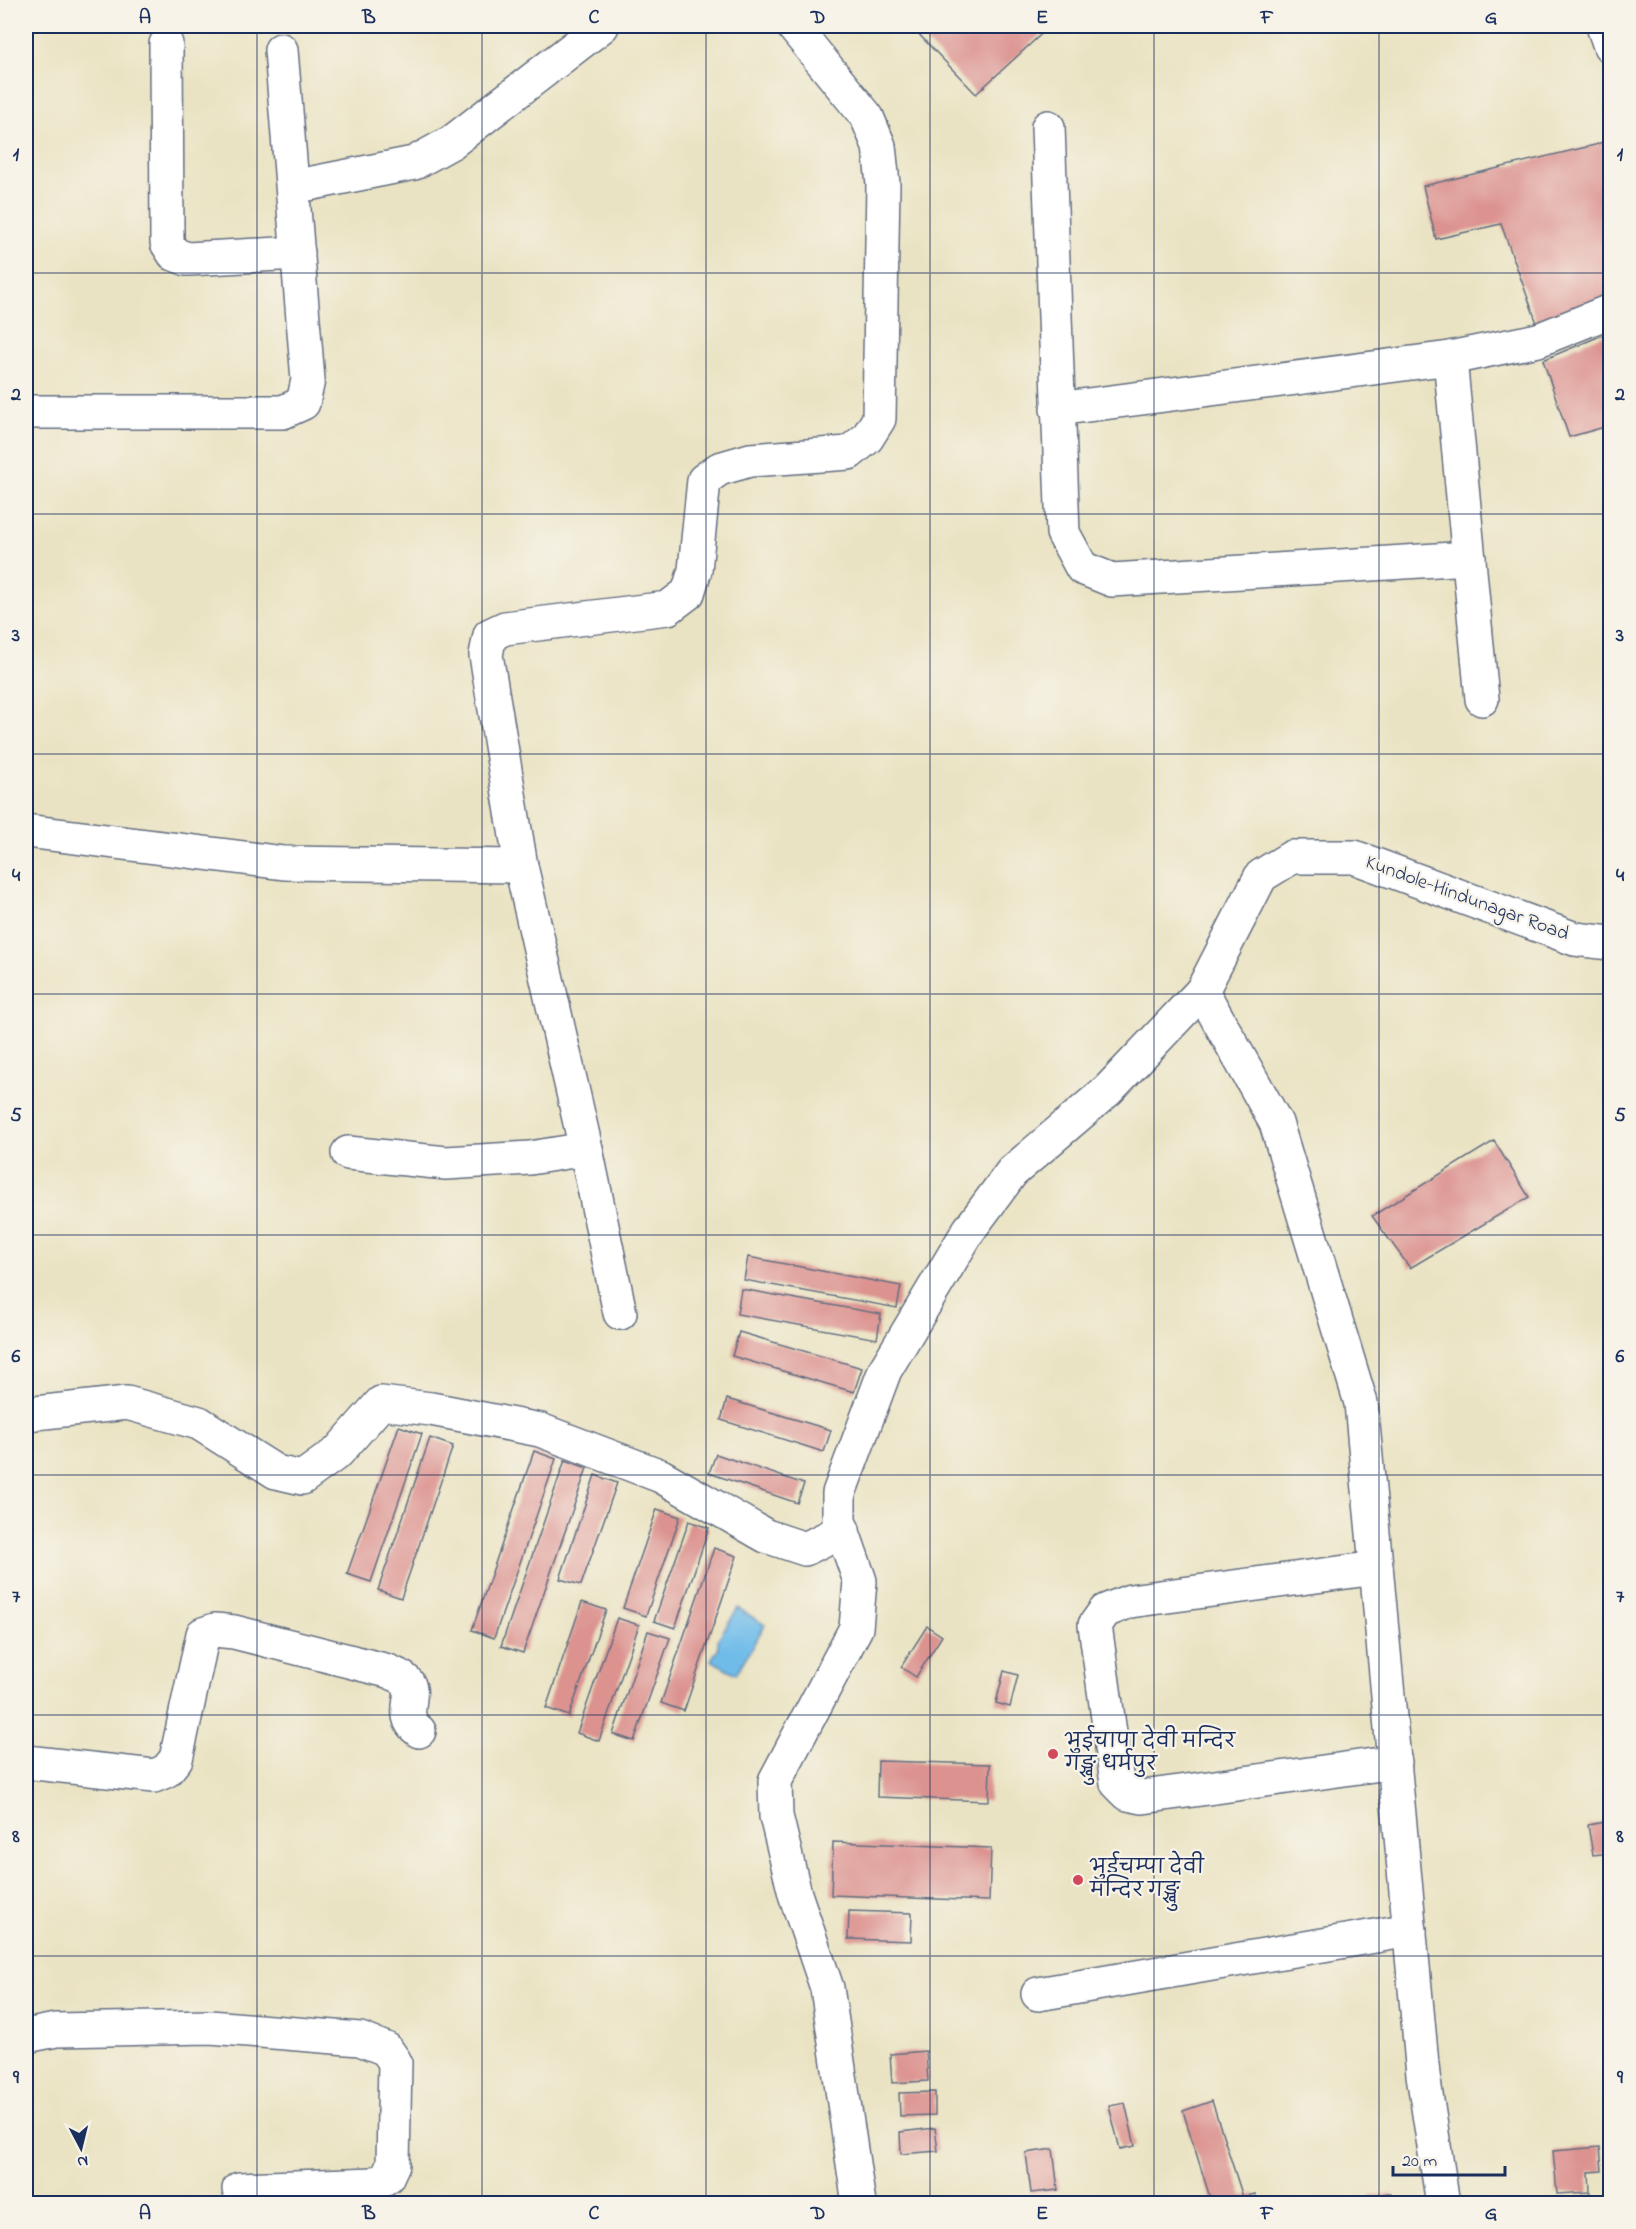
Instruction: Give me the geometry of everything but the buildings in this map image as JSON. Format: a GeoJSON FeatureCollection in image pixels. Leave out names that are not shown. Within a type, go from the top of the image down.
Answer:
{"type":"FeatureCollection","features":[{"type":"Feature","properties":{"kind":"street"},"geometry":{"type":"LineString","coordinates":[[293,187],[414,163],[452,142],[602,26]]}},
{"type":"Feature","properties":{"kind":"street"},"geometry":{"type":"LineString","coordinates":[[620,1313],[586,1149],[521,866],[486,655],[489,635],[505,628],[668,608],[688,593],[695,570],[704,480],[719,468],[750,460],[849,453],[867,438],[879,419],[883,184],[879,146],[867,117],[793,26]]}},
{"type":"Feature","properties":{"kind":"street"},"geometry":{"type":"LineString","coordinates":[[1603,26],[1611,46]]}},
{"type":"Feature","properties":{"kind":"street"},"geometry":{"type":"LineString","coordinates":[[166,44],[166,243],[174,254],[187,259],[298,253]]}},
{"type":"Feature","properties":{"kind":"street"},"geometry":{"type":"LineString","coordinates":[[26,412],[283,412],[303,403],[308,380],[281,50]]}},
{"type":"Feature","properties":{"kind":"street"},"geometry":{"type":"LineString","coordinates":[[1048,127],[1062,533],[1083,568],[1112,580],[1469,558]]}},
{"type":"Feature","properties":{"kind":"street"},"geometry":{"type":"LineString","coordinates":[[1057,409],[1450,358],[1538,340],[1611,311]]}},
{"type":"Feature","properties":{"kind":"street"},"geometry":{"type":"LineString","coordinates":[[1450,358],[1482,699]]}},
{"type":"Feature","properties":{"kind":"street"},"geometry":{"type":"LineString","coordinates":[[26,831],[284,863],[521,866]]}},
{"type":"Feature","properties":{"kind":"street","name":"Kundole-Hindunagar Road"},"geometry":{"type":"LineString","coordinates":[[859,2204],[827,1988],[795,1894],[776,1816],[775,1781],[856,1628],[860,1581],[839,1521],[839,1493],[885,1370],[969,1230],[1012,1172],[1108,1090],[1202,991],[1261,876],[1292,857],[1354,857],[1575,939],[1611,943]]}},
{"type":"Feature","properties":{"kind":"street"},"geometry":{"type":"LineString","coordinates":[[1202,991],[1276,1123],[1361,1403],[1423,2075],[1443,2204]]}},
{"type":"Feature","properties":{"kind":"street"},"geometry":{"type":"LineString","coordinates":[[348,1153],[446,1163],[530,1158],[586,1149]]}},
{"type":"Feature","properties":{"kind":"street"},"geometry":{"type":"LineString","coordinates":[[26,1414],[127,1403],[199,1423],[276,1472],[302,1478],[338,1452],[381,1403],[431,1408],[540,1430],[661,1476],[766,1536],[805,1549],[843,1530]]}},
{"type":"Feature","properties":{"kind":"street"},"geometry":{"type":"LineString","coordinates":[[1376,1568],[1130,1600],[1105,1611],[1095,1625],[1117,1783],[1128,1794],[1143,1797],[1395,1762]]}},
{"type":"Feature","properties":{"kind":"street"},"geometry":{"type":"LineString","coordinates":[[26,1762],[154,1776],[166,1771],[176,1759],[203,1634],[215,1630],[234,1632],[388,1671],[404,1678],[409,1685],[408,1719],[419,1731]]}},
{"type":"Feature","properties":{"kind":"street"},"geometry":{"type":"LineString","coordinates":[[1038,1994],[1410,1930]]}},
{"type":"Feature","properties":{"kind":"street"},"geometry":{"type":"LineString","coordinates":[[26,2036],[56,2030],[210,2027],[360,2039],[386,2049],[395,2062],[393,2164],[387,2177],[374,2184],[239,2189]]}},
{"type":"Feature","properties":{"kind":"water"},"geometry":{"type":"Polygon","coordinates":[[[738,1608],[765,1625],[736,1674],[711,1660],[718,1649],[718,1639],[738,1608]]]}},
{"type":"Feature","properties":{"kind":"place","name":"भुईचापा देवी मन्दिर गङ्खु धर्मपुर"},"geometry":{"type":"Point","coordinates":[1053,1754]}},
{"type":"Feature","properties":{"kind":"place","name":"भुईचम्पा देवी मन्दिर गङ्खु"},"geometry":{"type":"Point","coordinates":[1078,1880]}}]}
